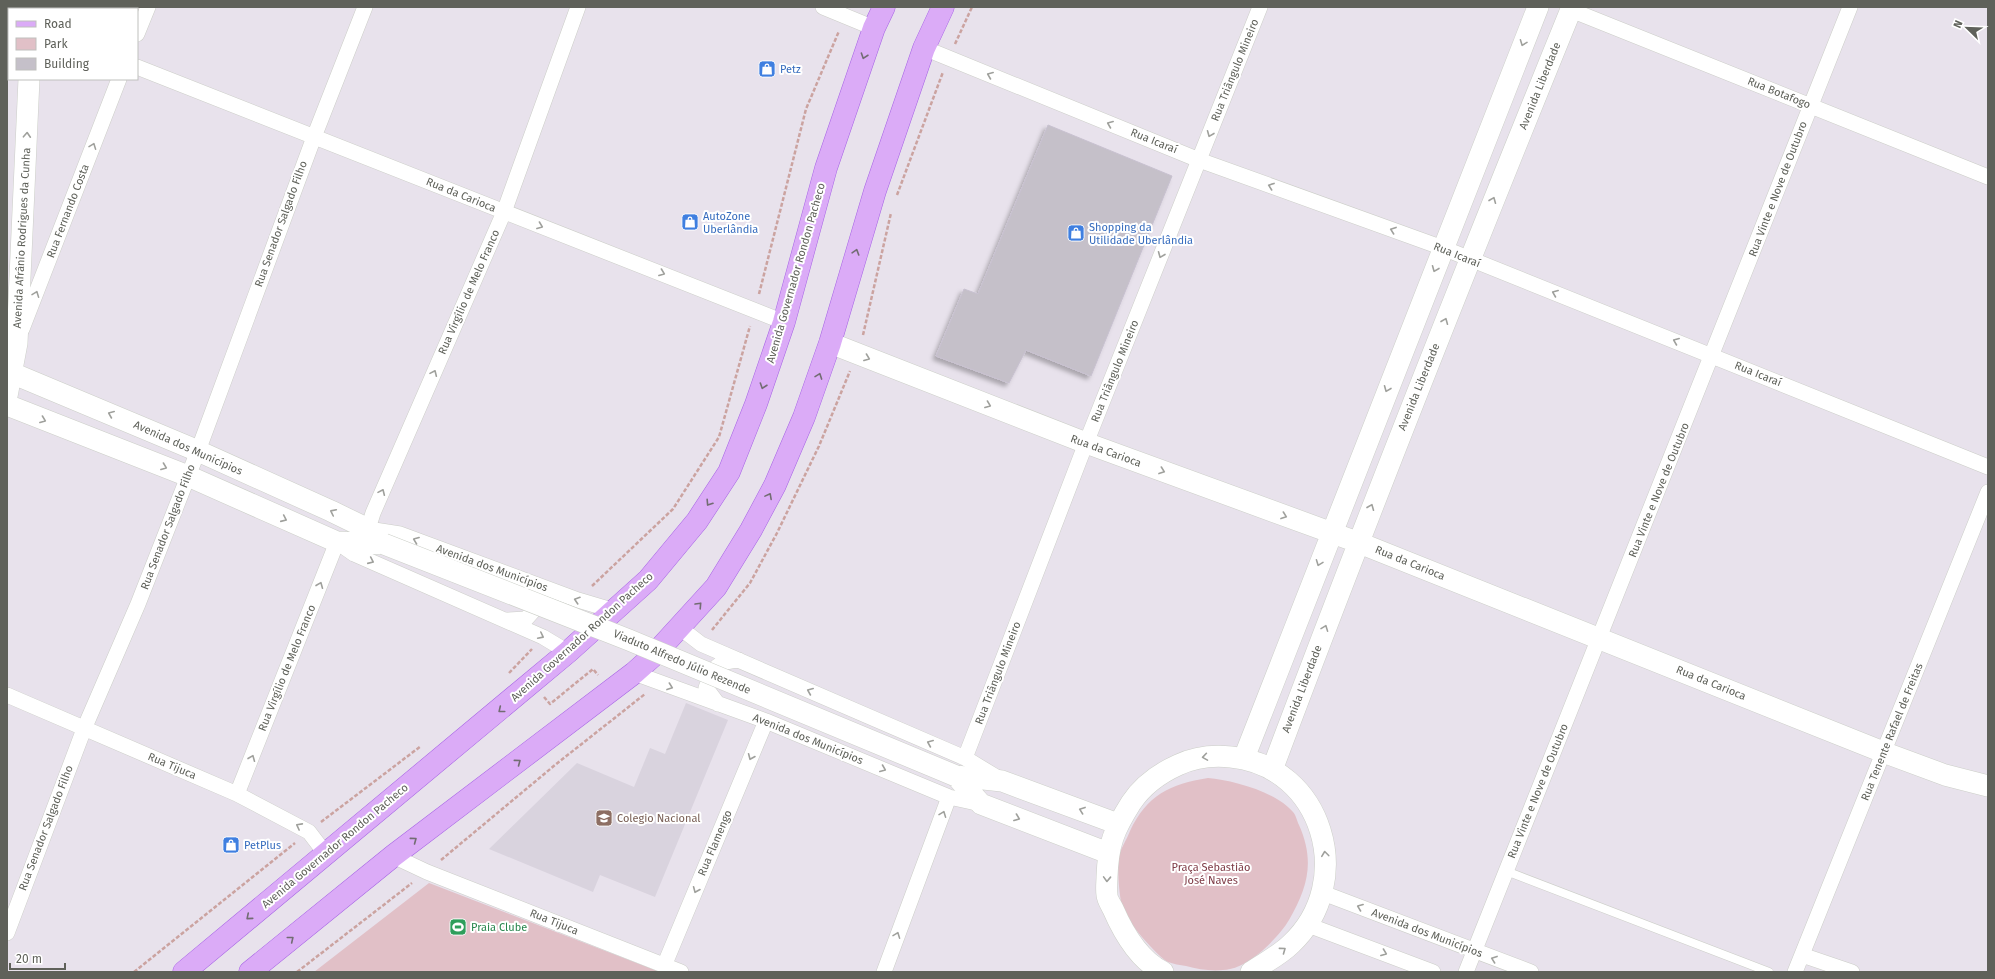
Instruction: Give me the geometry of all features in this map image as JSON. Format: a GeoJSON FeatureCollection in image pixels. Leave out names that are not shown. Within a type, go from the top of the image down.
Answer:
{"type":"FeatureCollection","features":[{"type":"Feature","properties":{"kind":"main road","name":"Avenida Governador Rondon Pacheco"},"geometry":{"type":"LineString","coordinates":[[184,972],[326,853],[533,684],[648,580],[697,521],[729,472],[756,404],[784,322],[826,168],[874,28],[884,7]]}},
{"type":"Feature","properties":{"kind":"main road"},"geometry":{"type":"LineString","coordinates":[[250,972],[394,856],[634,673],[716,588],[751,530],[775,485],[804,417],[830,344],[874,191],[924,48],[943,7]]}},
{"type":"Feature","properties":{"kind":"street"},"geometry":{"type":"LineString","coordinates":[[138,32],[148,7]]}},
{"type":"Feature","properties":{"kind":"street","name":"Rua Senador Salgado Filho"},"geometry":{"type":"LineString","coordinates":[[7,933],[84,729],[138,604],[198,451],[314,136],[365,7]]}},
{"type":"Feature","properties":{"kind":"street","name":"Rua Virgílio de Melo Franco"},"geometry":{"type":"LineString","coordinates":[[368,529],[373,513],[504,212],[578,7]]}},
{"type":"Feature","properties":{"kind":"street"},"geometry":{"type":"LineString","coordinates":[[823,7],[874,28]]}},
{"type":"Feature","properties":{"kind":"street","name":"Rua Triângulo Mineiro"},"geometry":{"type":"LineString","coordinates":[[965,758],[1086,443],[1260,7]]}},
{"type":"Feature","properties":{"kind":"street"},"geometry":{"type":"LineString","coordinates":[[1244,758],[1330,533],[1538,7]]}},
{"type":"Feature","properties":{"kind":"street","name":"Rua Vinte e Nove de Outubro"},"geometry":{"type":"LineString","coordinates":[[1466,972],[1850,7]]}},
{"type":"Feature","properties":{"kind":"street","name":"Rua Botafogo"},"geometry":{"type":"LineString","coordinates":[[1571,8],[1988,177]]}},
{"type":"Feature","properties":{"kind":"street","name":"Avenida Liberdade"},"geometry":{"type":"LineString","coordinates":[[1272,770],[1358,542],[1469,260],[1571,8]]}},
{"type":"Feature","properties":{"kind":"street","name":"Rua Icaraí"},"geometry":{"type":"LineString","coordinates":[[924,48],[1199,160],[1443,248],[1469,260],[1712,355],[1988,467]]}},
{"type":"Feature","properties":{"kind":"street","name":"Rua da Carioca"},"geometry":{"type":"LineString","coordinates":[[138,68],[314,136],[784,322]]}},
{"type":"Feature","properties":{"kind":"street","name":"Avenida Afrânio Rodrigues da Cunha"},"geometry":{"type":"LineString","coordinates":[[7,396],[10,371],[17,343],[29,80]]}},
{"type":"Feature","properties":{"kind":"street","name":"Rua Fernando Costa"},"geometry":{"type":"LineString","coordinates":[[17,343],[119,80]]}},
{"type":"Feature","properties":{"kind":"street","name":"Rua da Carioca"},"geometry":{"type":"LineString","coordinates":[[830,344],[1086,443],[1358,542],[1884,752],[1945,775],[1988,786]]}},
{"type":"Feature","properties":{"kind":"street","name":"Avenida dos Municípios"},"geometry":{"type":"LineString","coordinates":[[10,371],[198,451],[368,529],[400,534],[519,579],[578,600],[615,611]]}},
{"type":"Feature","properties":{"kind":"street"},"geometry":{"type":"LineString","coordinates":[[7,405],[188,476],[337,542],[354,554],[543,637],[568,652]]}},
{"type":"Feature","properties":{"kind":"street","name":"Rua Tenente Rafael de Freitas"},"geometry":{"type":"LineString","coordinates":[[1795,972],[1988,492]]}},
{"type":"Feature","properties":{"kind":"street","name":"Avenida dos Municípios"},"geometry":{"type":"LineString","coordinates":[[368,529],[384,544]]}},
{"type":"Feature","properties":{"kind":"street"},"geometry":{"type":"LineString","coordinates":[[337,542],[384,544]]}},
{"type":"Feature","properties":{"kind":"street","name":"Rua Virgílio de Melo Franco"},"geometry":{"type":"LineString","coordinates":[[237,794],[337,542]]}},
{"type":"Feature","properties":{"kind":"street","name":"Viaduto Alfredo Júlio Rezende"},"geometry":{"type":"LineString","coordinates":[[384,544],[629,640],[956,776]]}},
{"type":"Feature","properties":{"kind":"street"},"geometry":{"type":"LineString","coordinates":[[505,620],[526,620],[534,610],[534,594],[519,579]]}},
{"type":"Feature","properties":{"kind":"street"},"geometry":{"type":"LineString","coordinates":[[679,627],[701,644],[965,758],[1002,781],[1118,824]]}},
{"type":"Feature","properties":{"kind":"street"},"geometry":{"type":"LineString","coordinates":[[718,704],[706,688],[714,668],[725,661],[739,660]]}},
{"type":"Feature","properties":{"kind":"street","name":"Avenida dos Municípios"},"geometry":{"type":"LineString","coordinates":[[634,673],[766,721],[949,796],[981,804],[1108,853]]}},
{"type":"Feature","properties":{"kind":"street","name":"Rua Tijuca"},"geometry":{"type":"LineString","coordinates":[[7,695],[237,794],[309,832],[326,853]]}},
{"type":"Feature","properties":{"kind":"street","name":"Rua Flamengo"},"geometry":{"type":"LineString","coordinates":[[664,966],[766,721]]}},
{"type":"Feature","properties":{"kind":"street"},"geometry":{"type":"LineString","coordinates":[[1156,970],[1124,933],[1106,895],[1108,853],[1118,824],[1140,790],[1162,772],[1188,760],[1216,756],[1244,758],[1272,770],[1295,787],[1312,809],[1323,836],[1327,864],[1323,893],[1308,925],[1291,945],[1251,972]]}},
{"type":"Feature","properties":{"kind":"street"},"geometry":{"type":"LineString","coordinates":[[956,776],[1002,781]]}},
{"type":"Feature","properties":{"kind":"street","name":"Avenida dos Municípios"},"geometry":{"type":"LineString","coordinates":[[956,776],[981,804]]}},
{"type":"Feature","properties":{"kind":"street"},"geometry":{"type":"LineString","coordinates":[[884,972],[949,796]]}},
{"type":"Feature","properties":{"kind":"street","name":"Rua Tijuca"},"geometry":{"type":"LineString","coordinates":[[394,856],[427,872],[681,972]]}},
{"type":"Feature","properties":{"kind":"street","name":"Avenida dos Municípios"},"geometry":{"type":"LineString","coordinates":[[1323,893],[1531,972]]}},
{"type":"Feature","properties":{"kind":"street"},"geometry":{"type":"LineString","coordinates":[[1308,925],[1432,972]]}},
{"type":"Feature","properties":{"kind":"street"},"geometry":{"type":"LineString","coordinates":[[1802,955],[1852,972]]}},
{"type":"Feature","properties":{"kind":"lane"},"geometry":{"type":"LineString","coordinates":[[1506,871],[1769,972]]}},
{"type":"Feature","properties":{"kind":"path"},"geometry":{"type":"LineString","coordinates":[[578,600],[672,509],[719,437],[755,310],[806,109],[845,15]]}},
{"type":"Feature","properties":{"kind":"path"},"geometry":{"type":"LineString","coordinates":[[507,675],[543,637]]}},
{"type":"Feature","properties":{"kind":"path"},"geometry":{"type":"LineString","coordinates":[[533,684],[550,704],[593,669],[625,708]]}},
{"type":"Feature","properties":{"kind":"path"},"geometry":{"type":"LineString","coordinates":[[134,972],[309,832],[425,743]]}},
{"type":"Feature","properties":{"kind":"shaded area","name":"Colegio Nacional"},"geometry":{"type":"Polygon","coordinates":[[[686,703],[728,720],[655,897],[600,875],[593,892],[489,849],[577,763],[634,787],[650,748],[665,754],[686,703]]]}},
{"type":"Feature","properties":{"kind":"green space","name":"Praça Sebastião José Naves"},"geometry":{"type":"Polygon","coordinates":[[[1208,778],[1229,781],[1254,788],[1286,805],[1294,813],[1304,838],[1308,862],[1305,885],[1301,896],[1296,908],[1279,934],[1264,949],[1247,962],[1230,969],[1219,970],[1197,969],[1168,962],[1157,953],[1125,915],[1120,898],[1118,868],[1119,856],[1130,831],[1144,808],[1152,800],[1171,788],[1208,778]]]}},
{"type":"Feature","properties":{"kind":"green space","name":"Praia Clube"},"geometry":{"type":"Polygon","coordinates":[[[429,883],[660,972],[314,972],[429,883]]]}},
{"type":"Feature","properties":{"kind":"building","name":"Shopping da Utilidade Uberlândia"},"geometry":{"type":"Polygon","coordinates":[[[1048,125],[1172,176],[1091,376],[1026,350],[1009,383],[936,356],[964,289],[978,294],[1048,125]]]}},
{"type":"Feature","properties":{"kind":"place","name":"Petz"},"geometry":{"type":"Point","coordinates":[767,69]}},
{"type":"Feature","properties":{"kind":"place","name":"AutoZone Uberlândia"},"geometry":{"type":"Point","coordinates":[690,222]}},
{"type":"Feature","properties":{"kind":"place","name":"Shopping da Utilidade Uberlândia"},"geometry":{"type":"Point","coordinates":[1076,233]}},
{"type":"Feature","properties":{"kind":"place","name":"Colegio Nacional"},"geometry":{"type":"Point","coordinates":[604,818]}},
{"type":"Feature","properties":{"kind":"place","name":"PetPlus"},"geometry":{"type":"Point","coordinates":[231,845]}},
{"type":"Feature","properties":{"kind":"place","name":"Praia Clube"},"geometry":{"type":"Point","coordinates":[458,927]}}]}
